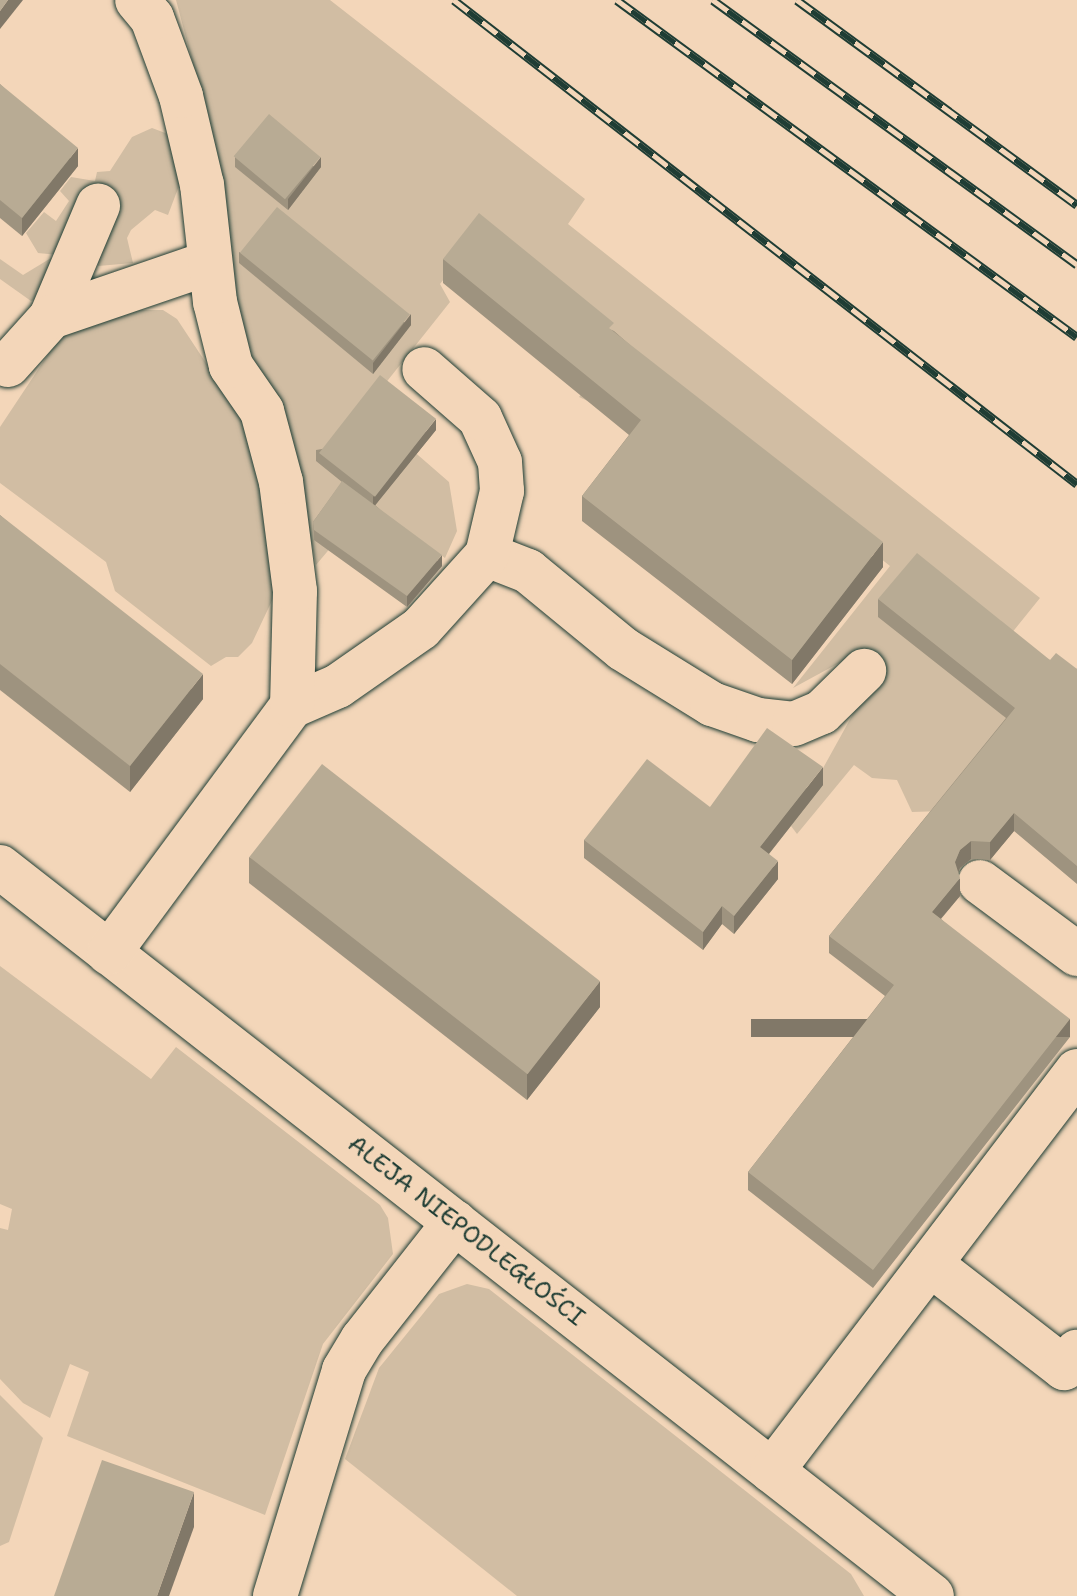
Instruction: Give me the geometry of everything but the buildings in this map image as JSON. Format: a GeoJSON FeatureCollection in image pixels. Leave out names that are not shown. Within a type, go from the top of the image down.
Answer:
{"type":"FeatureCollection","features":[{"type":"Feature","properties":{"kind":"street"},"geometry":{"type":"LineString","coordinates":[[137,0],[152,18],[181,96],[202,185],[209,263],[231,366],[262,411],[281,482],[295,591],[292,706]]}},
{"type":"Feature","properties":{"kind":"street"},"geometry":{"type":"LineString","coordinates":[[8,365],[51,317],[98,206]]}},
{"type":"Feature","properties":{"kind":"street"},"geometry":{"type":"LineString","coordinates":[[51,317],[209,263]]}},
{"type":"Feature","properties":{"kind":"street"},"geometry":{"type":"LineString","coordinates":[[109,953],[292,706],[338,686],[421,628],[487,555],[502,491],[500,462],[480,418],[424,369]]}},
{"type":"Feature","properties":{"kind":"street"},"geometry":{"type":"LineString","coordinates":[[487,555],[528,571],[623,649],[712,704],[758,720],[794,724],[822,712],[864,671]]}},
{"type":"Feature","properties":{"kind":"street","name":"ALEJA NIEPODLEGŁOŚCI"},"geometry":{"type":"LineString","coordinates":[[3,874],[109,953],[932,1596]]}},
{"type":"Feature","properties":{"kind":"street"},"geometry":{"type":"LineString","coordinates":[[980,882],[1077,954]]}},
{"type":"Feature","properties":{"kind":"street"},"geometry":{"type":"LineString","coordinates":[[772,1471],[1077,1071]]}},
{"type":"Feature","properties":{"kind":"street"},"geometry":{"type":"LineString","coordinates":[[275,1596],[344,1370],[362,1340],[455,1222]]}},
{"type":"Feature","properties":{"kind":"street"},"geometry":{"type":"LineString","coordinates":[[930,1264],[1064,1368],[1077,1352]]}},
{"type":"Feature","properties":{"kind":"shaded area"},"geometry":{"type":"Polygon","coordinates":[[[176,0],[330,0],[585,199],[568,224],[1040,598],[1011,634],[1056,670],[943,811],[912,812],[897,780],[872,778],[854,765],[797,834],[791,826],[874,676],[863,650],[793,688],[890,566],[676,395],[621,416],[579,397],[619,347],[479,235],[440,284],[450,302],[365,409],[449,482],[457,531],[445,558],[369,502],[316,565],[296,466],[238,322],[216,151],[176,0]]]}},
{"type":"Feature","properties":{"kind":"shaded area"},"geometry":{"type":"Polygon","coordinates":[[[152,128],[168,134],[185,170],[168,215],[155,210],[131,230],[127,238],[133,263],[98,266],[98,259],[38,253],[26,233],[44,212],[56,221],[69,201],[60,191],[71,177],[95,181],[97,172],[110,171],[132,137],[152,128]]]}},
{"type":"Feature","properties":{"kind":"shaded area"},"geometry":{"type":"Polygon","coordinates":[[[51,258],[55,270],[42,297],[31,301],[0,279],[0,259],[23,275],[51,258]]]}},
{"type":"Feature","properties":{"kind":"shaded area"},"geometry":{"type":"Polygon","coordinates":[[[134,310],[163,310],[177,319],[241,416],[258,454],[277,590],[252,643],[238,657],[226,657],[211,666],[115,591],[106,562],[0,483],[0,427],[65,329],[134,310]]]}},
{"type":"Feature","properties":{"kind":"shaded area"},"geometry":{"type":"Polygon","coordinates":[[[0,966],[151,1079],[176,1047],[380,1205],[388,1218],[393,1254],[323,1344],[265,1515],[67,1436],[89,1372],[70,1364],[50,1418],[23,1403],[0,1379],[0,1228],[8,1230],[12,1209],[0,1204],[0,966]]]}},
{"type":"Feature","properties":{"kind":"shaded area"},"geometry":{"type":"Polygon","coordinates":[[[467,1284],[489,1289],[851,1574],[864,1596],[517,1596],[345,1459],[379,1368],[439,1294],[467,1284]]]}},
{"type":"Feature","properties":{"kind":"shaded area"},"geometry":{"type":"Polygon","coordinates":[[[0,1395],[43,1438],[9,1542],[0,1546],[0,1395]]]}},
{"type":"Feature","properties":{"kind":"railway"},"geometry":{"type":"LineString","coordinates":[[454,0],[1077,484]]}},
{"type":"Feature","properties":{"kind":"railway"},"geometry":{"type":"LineString","coordinates":[[617,0],[1077,337]]}},
{"type":"Feature","properties":{"kind":"railway"},"geometry":{"type":"LineString","coordinates":[[713,0],[1077,264]]}},
{"type":"Feature","properties":{"kind":"railway"},"geometry":{"type":"LineString","coordinates":[[797,0],[1077,205]]}}]}
